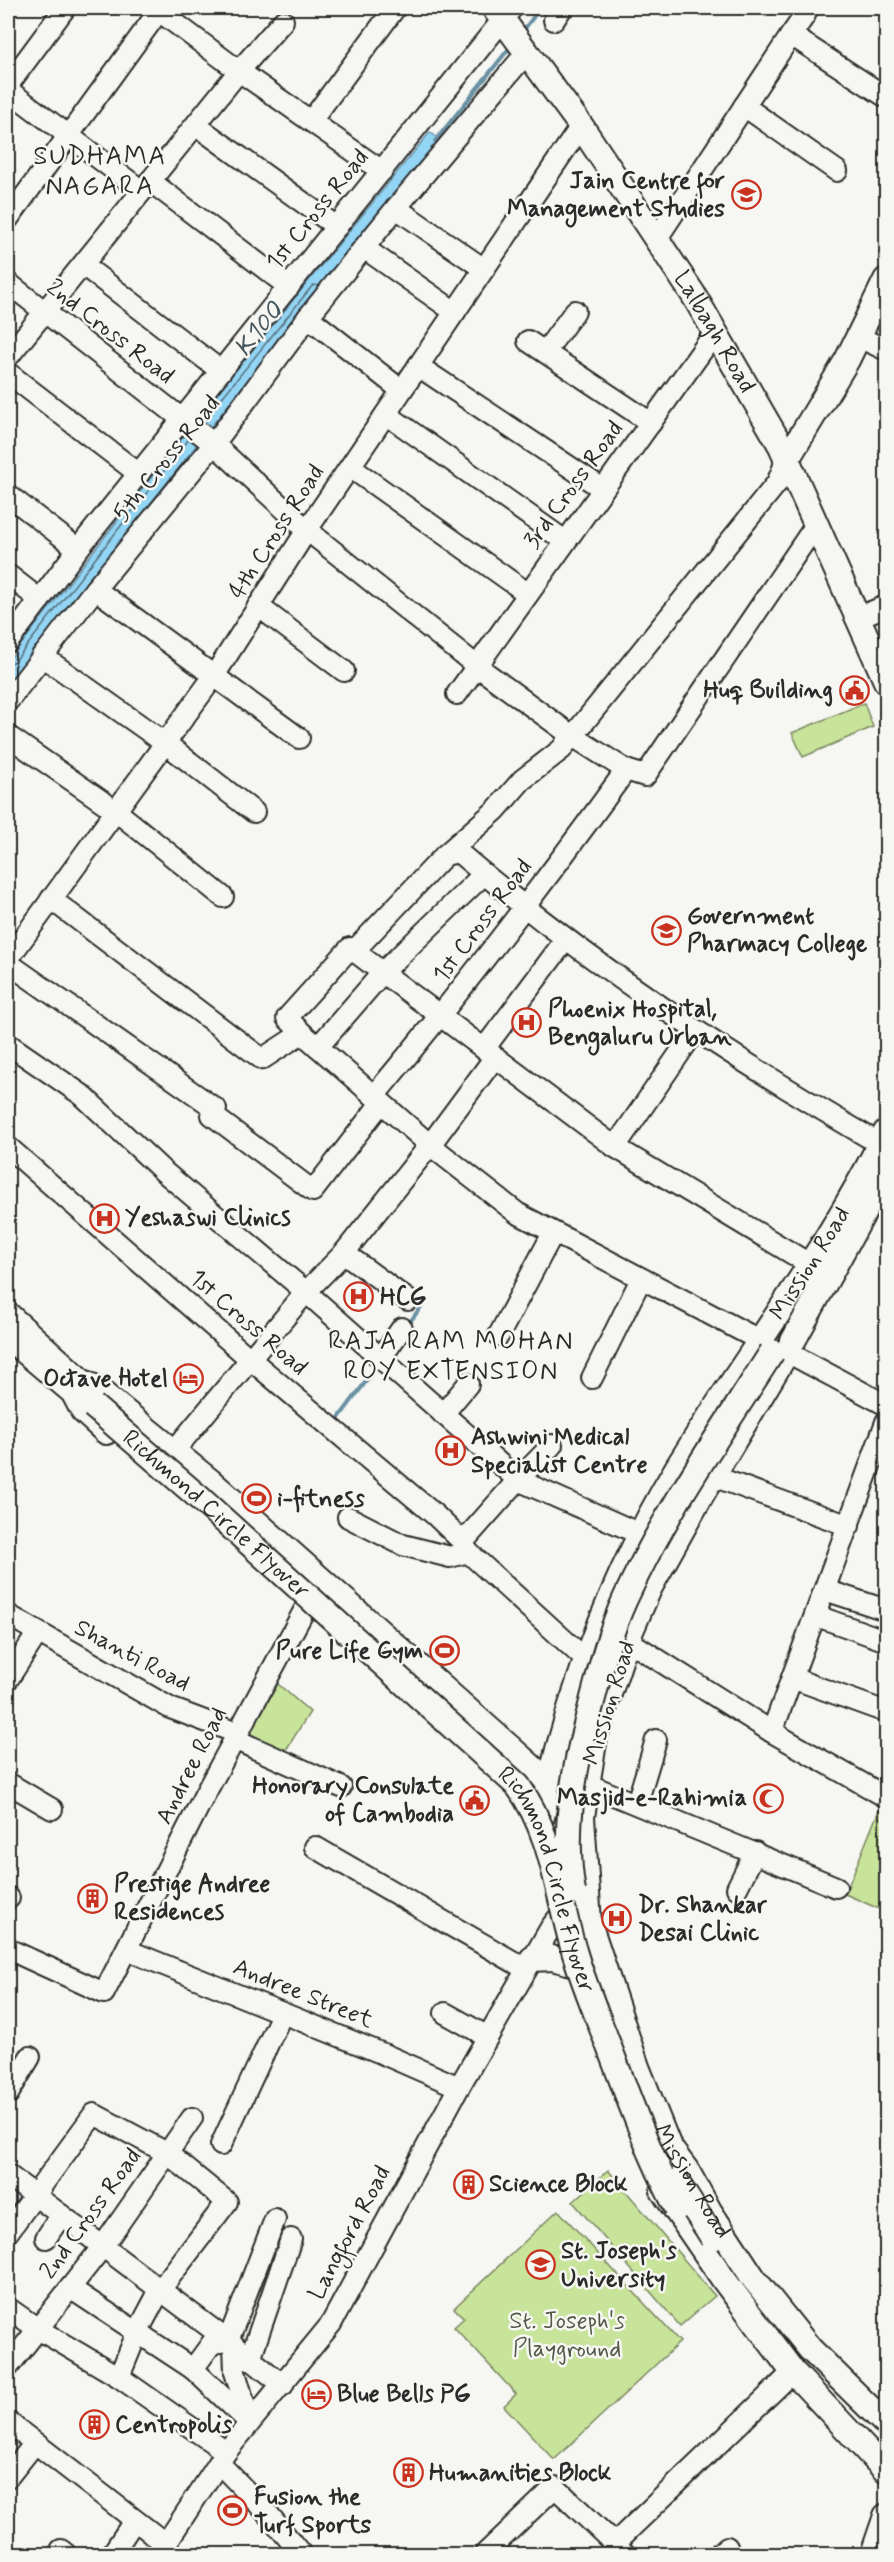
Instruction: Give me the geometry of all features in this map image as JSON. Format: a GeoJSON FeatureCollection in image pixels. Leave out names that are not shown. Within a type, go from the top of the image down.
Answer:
{"type":"FeatureCollection","features":[{"type":"Feature","properties":{"kind":"main road","name":"Lalbagh Road"},"geometry":{"type":"LineString","coordinates":[[506,16],[693,294],[781,447],[886,681]]}},
{"type":"Feature","properties":{"kind":"main road"},"geometry":{"type":"LineString","coordinates":[[872,343],[886,280]]}},
{"type":"Feature","properties":{"kind":"main road"},"geometry":{"type":"LineString","coordinates":[[790,468],[872,343],[886,308]]}},
{"type":"Feature","properties":{"kind":"main road","name":"Mission Road"},"geometry":{"type":"LineString","coordinates":[[883,1138],[811,1265],[713,1476],[649,1589],[627,1640],[595,1736],[584,1802],[589,1923],[637,2067],[669,2147],[687,2171],[710,2212],[761,2288],[810,2349],[886,2424]]}},
{"type":"Feature","properties":{"kind":"main road","name":"Mission Road"},"geometry":{"type":"LineString","coordinates":[[800,1329],[886,1172]]}},
{"type":"Feature","properties":{"kind":"main road"},"geometry":{"type":"LineString","coordinates":[[8,1314],[86,1394]]}},
{"type":"Feature","properties":{"kind":"main road","name":"Richmond Circle Flyover"},"geometry":{"type":"LineString","coordinates":[[569,1868],[573,1777],[611,1635],[641,1569],[695,1473],[782,1337],[800,1329]]}},
{"type":"Feature","properties":{"kind":"main road"},"geometry":{"type":"LineString","coordinates":[[8,1336],[86,1394]]}},
{"type":"Feature","properties":{"kind":"main road","name":"Mission Road"},"geometry":{"type":"LineString","coordinates":[[774,1348],[691,1445],[640,1534],[586,1660],[550,1781],[542,1817],[558,1916],[655,2178],[724,2280],[793,2372],[886,2470]]}},
{"type":"Feature","properties":{"kind":"main road"},"geometry":{"type":"LineString","coordinates":[[96,1388],[174,1451],[550,1781],[584,1802],[542,1817],[242,1547],[83,1411],[86,1394],[96,1388]]}},
{"type":"Feature","properties":{"kind":"main road","name":"Richmond Circle Flyover"},"geometry":{"type":"LineString","coordinates":[[86,1394],[514,1769],[534,1791],[569,1868],[579,1923],[669,2169],[713,2238],[747,2284],[801,2347],[886,2435]]}},
{"type":"Feature","properties":{"kind":"main road","name":"Richmond Circle Flyover"},"geometry":{"type":"LineString","coordinates":[[86,1394],[518,1786],[540,1824],[549,1847],[566,1928],[579,1969],[639,2125],[677,2208],[704,2247],[789,2351],[881,2451],[886,2470]]}},
{"type":"Feature","properties":{"kind":"main road"},"geometry":{"type":"LineString","coordinates":[[529,1964],[552,1958],[575,1964]]}},
{"type":"Feature","properties":{"kind":"main road"},"geometry":{"type":"LineString","coordinates":[[873,2554],[886,2517]]}},
{"type":"Feature","properties":{"kind":"street"},"geometry":{"type":"LineString","coordinates":[[8,85],[65,8]]}},
{"type":"Feature","properties":{"kind":"street"},"geometry":{"type":"LineString","coordinates":[[8,219],[159,8],[239,71],[382,171]]}},
{"type":"Feature","properties":{"kind":"street"},"geometry":{"type":"LineString","coordinates":[[311,121],[395,8]]}},
{"type":"Feature","properties":{"kind":"street"},"geometry":{"type":"LineString","coordinates":[[656,240],[806,15],[807,8]]}},
{"type":"Feature","properties":{"kind":"street","name":"1st Cross Road"},"geometry":{"type":"LineString","coordinates":[[8,642],[78,549],[139,474],[186,423],[221,371],[506,16]]}},
{"type":"Feature","properties":{"kind":"street"},"geometry":{"type":"LineString","coordinates":[[8,357],[239,71],[283,21]]}},
{"type":"Feature","properties":{"kind":"street"},"geometry":{"type":"LineString","coordinates":[[791,35],[886,97]]}},
{"type":"Feature","properties":{"kind":"street"},"geometry":{"type":"LineString","coordinates":[[484,269],[396,208],[528,51]]}},
{"type":"Feature","properties":{"kind":"street"},"geometry":{"type":"LineString","coordinates":[[8,90],[289,287]]}},
{"type":"Feature","properties":{"kind":"street"},"geometry":{"type":"LineString","coordinates":[[744,106],[837,171]]}},
{"type":"Feature","properties":{"kind":"street"},"geometry":{"type":"LineString","coordinates":[[196,126],[337,227]]}},
{"type":"Feature","properties":{"kind":"street","name":"4th Cross Road"},"geometry":{"type":"LineString","coordinates":[[8,961],[214,676],[401,390],[581,126]]}},
{"type":"Feature","properties":{"kind":"street","name":"5th Cross Road"},"geometry":{"type":"LineString","coordinates":[[8,701],[396,208]]}},
{"type":"Feature","properties":{"kind":"street"},"geometry":{"type":"LineString","coordinates":[[364,248],[455,312]]}},
{"type":"Feature","properties":{"kind":"street"},"geometry":{"type":"LineString","coordinates":[[83,265],[221,371]]}},
{"type":"Feature","properties":{"kind":"street","name":"2nd Cross Road"},"geometry":{"type":"LineString","coordinates":[[8,283],[212,443],[307,531],[478,667],[572,736],[626,770]]}},
{"type":"Feature","properties":{"kind":"street"},"geometry":{"type":"LineString","coordinates":[[545,352],[575,311]]}},
{"type":"Feature","properties":{"kind":"street"},"geometry":{"type":"LineString","coordinates":[[308,317],[401,390]]}},
{"type":"Feature","properties":{"kind":"street","name":"3rd Cross Road"},"geometry":{"type":"LineString","coordinates":[[457,694],[714,334]]}},
{"type":"Feature","properties":{"kind":"street"},"geometry":{"type":"LineString","coordinates":[[528,341],[651,423]]}},
{"type":"Feature","properties":{"kind":"street"},"geometry":{"type":"LineString","coordinates":[[418,366],[603,489]]}},
{"type":"Feature","properties":{"kind":"street"},"geometry":{"type":"LineString","coordinates":[[8,373],[139,474]]}},
{"type":"Feature","properties":{"kind":"street"},"geometry":{"type":"LineString","coordinates":[[386,414],[565,541]]}},
{"type":"Feature","properties":{"kind":"street"},"geometry":{"type":"LineString","coordinates":[[350,467],[527,593]]}},
{"type":"Feature","properties":{"kind":"street"},"geometry":{"type":"LineString","coordinates":[[354,951],[446,855],[496,810],[522,780],[562,749],[790,468]]}},
{"type":"Feature","properties":{"kind":"street"},"geometry":{"type":"LineString","coordinates":[[8,495],[78,549]]}},
{"type":"Feature","properties":{"kind":"street"},"geometry":{"type":"LineString","coordinates":[[626,770],[645,776],[815,526]]}},
{"type":"Feature","properties":{"kind":"street"},"geometry":{"type":"LineString","coordinates":[[8,575],[40,600]]}},
{"type":"Feature","properties":{"kind":"street"},"geometry":{"type":"LineString","coordinates":[[95,589],[299,738]]}},
{"type":"Feature","properties":{"kind":"street"},"geometry":{"type":"LineString","coordinates":[[258,606],[344,671]]}},
{"type":"Feature","properties":{"kind":"street"},"geometry":{"type":"LineString","coordinates":[[856,618],[886,606]]}},
{"type":"Feature","properties":{"kind":"street"},"geometry":{"type":"LineString","coordinates":[[42,656],[165,743],[254,813]]}},
{"type":"Feature","properties":{"kind":"street"},"geometry":{"type":"LineString","coordinates":[[8,736],[116,811],[223,897]]}},
{"type":"Feature","properties":{"kind":"street","name":"1st Cross Road"},"geometry":{"type":"LineString","coordinates":[[8,961],[216,1109],[212,1115],[313,1191],[377,1100],[526,909],[626,770]]}},
{"type":"Feature","properties":{"kind":"street"},"geometry":{"type":"LineString","coordinates":[[446,855],[458,852],[566,939],[696,1031],[787,1090],[883,1138]]}},
{"type":"Feature","properties":{"kind":"street"},"geometry":{"type":"LineString","coordinates":[[318,1047],[383,972],[484,874]]}},
{"type":"Feature","properties":{"kind":"street"},"geometry":{"type":"LineString","coordinates":[[51,899],[262,1059],[302,1033]]}},
{"type":"Feature","properties":{"kind":"street"},"geometry":{"type":"LineString","coordinates":[[174,1451],[306,1292],[344,1252],[430,1145],[566,939]]}},
{"type":"Feature","properties":{"kind":"street"},"geometry":{"type":"LineString","coordinates":[[811,1265],[615,1147],[350,948],[287,1018],[430,1145],[517,1213],[886,1405]]}},
{"type":"Feature","properties":{"kind":"street"},"geometry":{"type":"LineString","coordinates":[[615,1147],[696,1031]]}},
{"type":"Feature","properties":{"kind":"street"},"geometry":{"type":"LineString","coordinates":[[8,1044],[82,1095],[163,1171],[306,1292],[518,1480],[640,1534]]}},
{"type":"Feature","properties":{"kind":"street","name":"1st Cross Road"},"geometry":{"type":"LineString","coordinates":[[8,1147],[250,1359],[435,1515],[586,1660]]}},
{"type":"Feature","properties":{"kind":"street"},"geometry":{"type":"LineString","coordinates":[[500,1335],[553,1233]]}},
{"type":"Feature","properties":{"kind":"street"},"geometry":{"type":"LineString","coordinates":[[344,1252],[408,1300]]}},
{"type":"Feature","properties":{"kind":"street"},"geometry":{"type":"LineString","coordinates":[[592,1378],[641,1279]]}},
{"type":"Feature","properties":{"kind":"street"},"geometry":{"type":"LineString","coordinates":[[381,1358],[402,1328]]}},
{"type":"Feature","properties":{"kind":"street"},"geometry":{"type":"LineString","coordinates":[[443,1414],[468,1384]]}},
{"type":"Feature","properties":{"kind":"street"},"geometry":{"type":"LineString","coordinates":[[772,1732],[817,1616],[886,1422]]}},
{"type":"Feature","properties":{"kind":"street"},"geometry":{"type":"LineString","coordinates":[[348,1517],[403,1545],[450,1557],[466,1547],[518,1480],[552,1445]]}},
{"type":"Feature","properties":{"kind":"street"},"geometry":{"type":"LineString","coordinates":[[713,1476],[849,1526]]}},
{"type":"Feature","properties":{"kind":"street"},"geometry":{"type":"LineString","coordinates":[[825,1590],[886,1611]]}},
{"type":"Feature","properties":{"kind":"street","name":"Andree Road"},"geometry":{"type":"LineString","coordinates":[[8,1949],[104,1993],[235,1736],[306,1607]]}},
{"type":"Feature","properties":{"kind":"street","name":"Shanti Road"},"geometry":{"type":"LineString","coordinates":[[8,1615],[37,1634],[170,1708],[235,1736],[341,1787]]}},
{"type":"Feature","properties":{"kind":"street"},"geometry":{"type":"LineString","coordinates":[[817,1616],[884,1640]]}},
{"type":"Feature","properties":{"kind":"street"},"geometry":{"type":"LineString","coordinates":[[8,1679],[37,1634]]}},
{"type":"Feature","properties":{"kind":"street"},"geometry":{"type":"LineString","coordinates":[[627,1640],[772,1732],[886,1797]]}},
{"type":"Feature","properties":{"kind":"street"},"geometry":{"type":"LineString","coordinates":[[792,1678],[886,1712]]}},
{"type":"Feature","properties":{"kind":"street"},"geometry":{"type":"LineString","coordinates":[[637,1803],[656,1740]]}},
{"type":"Feature","properties":{"kind":"street"},"geometry":{"type":"LineString","coordinates":[[8,1783],[52,1809]]}},
{"type":"Feature","properties":{"kind":"street"},"geometry":{"type":"LineString","coordinates":[[584,1802],[637,1803],[836,1887]]}},
{"type":"Feature","properties":{"kind":"street"},"geometry":{"type":"LineString","coordinates":[[315,1847],[529,1964]]}},
{"type":"Feature","properties":{"kind":"street"},"geometry":{"type":"LineString","coordinates":[[737,1888],[755,1852]]}},
{"type":"Feature","properties":{"kind":"street","name":"Langford Road"},"geometry":{"type":"LineString","coordinates":[[163,2552],[223,2457],[249,2422],[283,2385],[331,2324],[459,2087],[529,1964],[558,1916],[587,1884]]}},
{"type":"Feature","properties":{"kind":"street","name":"Andree Street"},"geometry":{"type":"LineString","coordinates":[[127,1950],[459,2087]]}},
{"type":"Feature","properties":{"kind":"street"},"geometry":{"type":"LineString","coordinates":[[445,2013],[488,2037]]}},
{"type":"Feature","properties":{"kind":"street"},"geometry":{"type":"LineString","coordinates":[[221,2145],[282,2014]]}},
{"type":"Feature","properties":{"kind":"street"},"geometry":{"type":"LineString","coordinates":[[8,2094],[30,2057]]}},
{"type":"Feature","properties":{"kind":"street"},"geometry":{"type":"LineString","coordinates":[[8,2232],[94,2114],[168,2153],[227,2202],[160,2290],[137,2333],[119,2377]]}},
{"type":"Feature","properties":{"kind":"street","name":"2nd Cross Road"},"geometry":{"type":"LineString","coordinates":[[8,2367],[102,2246],[192,2118]]}},
{"type":"Feature","properties":{"kind":"street"},"geometry":{"type":"LineString","coordinates":[[8,2175],[231,2343],[283,2385]]}},
{"type":"Feature","properties":{"kind":"street"},"geometry":{"type":"LineString","coordinates":[[46,2238],[61,2215]]}},
{"type":"Feature","properties":{"kind":"street"},"geometry":{"type":"LineString","coordinates":[[249,2422],[235,2372],[231,2343],[275,2219]]}},
{"type":"Feature","properties":{"kind":"street"},"geometry":{"type":"LineString","coordinates":[[250,2359],[291,2239]]}},
{"type":"Feature","properties":{"kind":"street"},"geometry":{"type":"LineString","coordinates":[[70,2288],[193,2369],[249,2422]]}},
{"type":"Feature","properties":{"kind":"street"},"geometry":{"type":"LineString","coordinates":[[8,2308],[38,2329],[119,2377],[223,2457],[301,2554]]}},
{"type":"Feature","properties":{"kind":"street"},"geometry":{"type":"LineString","coordinates":[[193,2369],[212,2343],[231,2343]]}},
{"type":"Feature","properties":{"kind":"street"},"geometry":{"type":"LineString","coordinates":[[485,2554],[555,2487],[619,2549],[793,2372]]}},
{"type":"Feature","properties":{"kind":"street"},"geometry":{"type":"LineString","coordinates":[[8,2422],[157,2537],[163,2552]]}},
{"type":"Feature","properties":{"kind":"street"},"geometry":{"type":"LineString","coordinates":[[8,2477],[35,2443]]}},
{"type":"Feature","properties":{"kind":"street"},"geometry":{"type":"LineString","coordinates":[[112,2554],[134,2521]]}},
{"type":"Feature","properties":{"kind":"green space"},"geometry":{"type":"Polygon","coordinates":[[[864,703],[873,727],[803,757],[792,733],[864,703]]]}},
{"type":"Feature","properties":{"kind":"green space"},"geometry":{"type":"Polygon","coordinates":[[[278,1684],[310,1712],[284,1753],[247,1738],[278,1684]]]}},
{"type":"Feature","properties":{"kind":"green space"},"geometry":{"type":"Polygon","coordinates":[[[879,1810],[886,1816],[886,1912],[845,1894],[879,1810]]]}},
{"type":"Feature","properties":{"kind":"green space"},"geometry":{"type":"Polygon","coordinates":[[[608,2170],[715,2296],[680,2326],[573,2202],[608,2170]]]}},
{"type":"Feature","properties":{"kind":"green space","name":"St. Joseph's Playground"},"geometry":{"type":"Polygon","coordinates":[[[558,2210],[680,2342],[554,2460],[504,2406],[516,2394],[454,2327],[464,2318],[454,2308],[558,2210]]]}},
{"type":"Feature","properties":{"kind":"water","name":"K100"},"geometry":{"type":"Polygon","coordinates":[[[430,132],[443,142],[8,694],[8,661],[205,408],[430,132]]]}},
{"type":"Feature","properties":{"kind":"waterway","name":"K100"},"geometry":{"type":"LineString","coordinates":[[523,31],[540,8]]}},
{"type":"Feature","properties":{"kind":"waterway","name":"K100"},"geometry":{"type":"LineString","coordinates":[[435,141],[511,46]]}},
{"type":"Feature","properties":{"kind":"waterway"},"geometry":{"type":"LineString","coordinates":[[407,1326],[423,1304],[414,1298]]}},
{"type":"Feature","properties":{"kind":"waterway"},"geometry":{"type":"LineString","coordinates":[[338,1419],[376,1368]]}},
{"type":"Feature","properties":{"kind":"place","name":"Jain Centre for Management Studies"},"geometry":{"type":"Point","coordinates":[746,195]}},
{"type":"Feature","properties":{"kind":"place","name":"Huq Building"},"geometry":{"type":"Point","coordinates":[854,690]}},
{"type":"Feature","properties":{"kind":"place","name":"Government Pharmacy College"},"geometry":{"type":"Point","coordinates":[666,930]}},
{"type":"Feature","properties":{"kind":"place","name":"Phoenix Hospital, Bengaluru Urban"},"geometry":{"type":"Point","coordinates":[527,1023]}},
{"type":"Feature","properties":{"kind":"place","name":"Yeshaswi Clinics"},"geometry":{"type":"Point","coordinates":[104,1218]}},
{"type":"Feature","properties":{"kind":"place","name":"HCG"},"geometry":{"type":"Point","coordinates":[359,1297]}},
{"type":"Feature","properties":{"kind":"place","name":"Octave Hotel"},"geometry":{"type":"Point","coordinates":[189,1379]}},
{"type":"Feature","properties":{"kind":"place","name":"Ashwini Medical Specialist Centre"},"geometry":{"type":"Point","coordinates":[450,1451]}},
{"type":"Feature","properties":{"kind":"place","name":"i-fitness"},"geometry":{"type":"Point","coordinates":[256,1499]}},
{"type":"Feature","properties":{"kind":"place","name":"Pure Life Gym"},"geometry":{"type":"Point","coordinates":[444,1651]}},
{"type":"Feature","properties":{"kind":"place","name":"Masjid-e-Rahimia"},"geometry":{"type":"Point","coordinates":[768,1798]}},
{"type":"Feature","properties":{"kind":"place","name":"Honorary Consulate of Cambodia"},"geometry":{"type":"Point","coordinates":[475,1800]}},
{"type":"Feature","properties":{"kind":"place","name":"Prestige Andree Residences"},"geometry":{"type":"Point","coordinates":[93,1898]}},
{"type":"Feature","properties":{"kind":"place","name":"Dr. Shankar Desai Clinic"},"geometry":{"type":"Point","coordinates":[617,1919]}},
{"type":"Feature","properties":{"kind":"place","name":"Science Block"},"geometry":{"type":"Point","coordinates":[468,2184]}},
{"type":"Feature","properties":{"kind":"place","name":"St. Joseph's University"},"geometry":{"type":"Point","coordinates":[540,2265]}},
{"type":"Feature","properties":{"kind":"place","name":"Blue Bells PG"},"geometry":{"type":"Point","coordinates":[316,2394]}},
{"type":"Feature","properties":{"kind":"place","name":"Centropolis"},"geometry":{"type":"Point","coordinates":[94,2425]}},
{"type":"Feature","properties":{"kind":"place","name":"Humanities Block"},"geometry":{"type":"Point","coordinates":[408,2473]}},
{"type":"Feature","properties":{"kind":"place","name":"Fusion the Turf Sports"},"geometry":{"type":"Point","coordinates":[233,2511]}},
{"type":"Feature","properties":{"kind":"district","name":"SUDHAMA NAGARA"},"geometry":{"type":"Point","coordinates":[100,172]}},
{"type":"Feature","properties":{"kind":"district","name":"RAJA RAM MOHAN ROY EXTENSION"},"geometry":{"type":"Point","coordinates":[451,1357]}}]}
